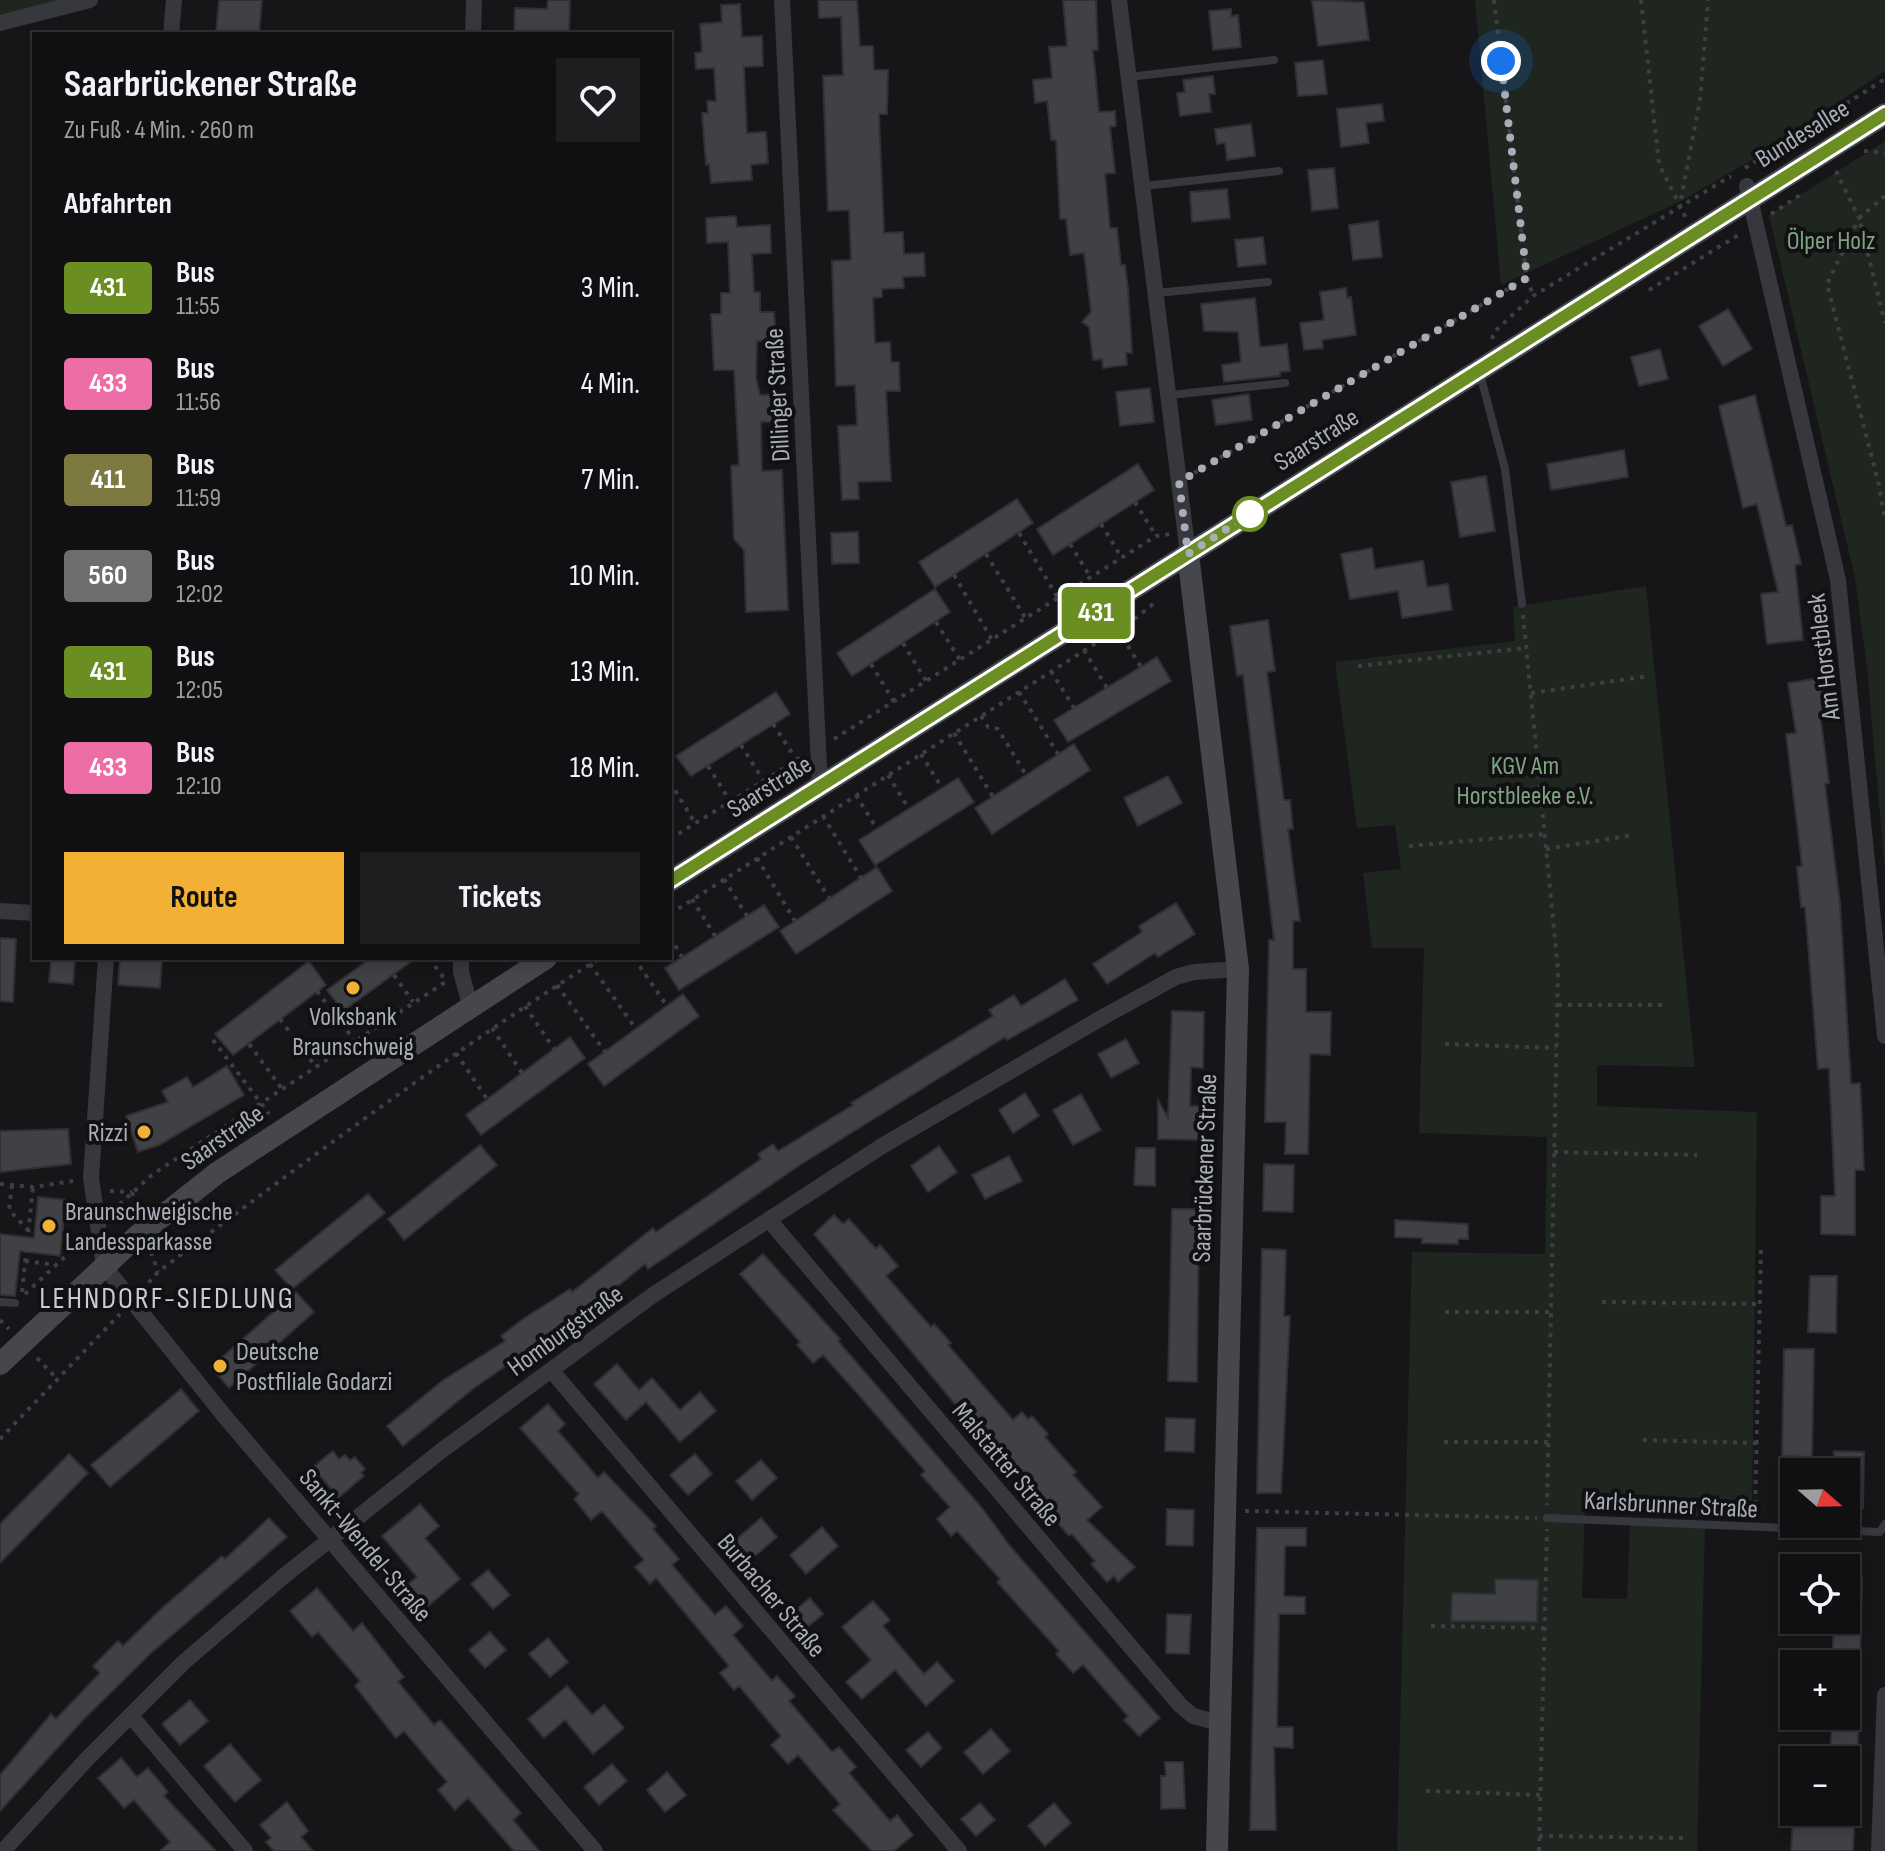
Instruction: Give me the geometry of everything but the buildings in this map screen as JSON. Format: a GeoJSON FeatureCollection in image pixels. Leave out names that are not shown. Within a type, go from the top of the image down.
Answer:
{"type":"FeatureCollection","features":[{"type":"Feature","properties":{"kind":"street"},"geometry":{"type":"LineString","coordinates":[[0,23],[90,0]]}},
{"type":"Feature","properties":{"kind":"street"},"geometry":{"type":"LineString","coordinates":[[171,32],[174,0]]}},
{"type":"Feature","properties":{"kind":"street"},"geometry":{"type":"LineString","coordinates":[[473,32],[474,0]]}},
{"type":"Feature","properties":{"kind":"street","name":"Dillinger Straße"},"geometry":{"type":"LineString","coordinates":[[782,0],[820,787]]}},
{"type":"Feature","properties":{"kind":"street","name":"Saarbrückener Straße"},"geometry":{"type":"LineString","coordinates":[[1119,0],[1170,395],[1238,969],[1217,1851]]}},
{"type":"Feature","properties":{"kind":"street","name":"Bundesallee"},"geometry":{"type":"LineString","coordinates":[[1748,193],[1885,114]]}},
{"type":"Feature","properties":{"kind":"street","name":"Saarstraße"},"geometry":{"type":"LineString","coordinates":[[672,880],[820,787],[1187,543],[1479,370],[1748,193]]}},
{"type":"Feature","properties":{"kind":"street","name":"Am Horstbleek"},"geometry":{"type":"LineString","coordinates":[[1748,193],[1838,580],[1885,1036]]}},
{"type":"Feature","properties":{"kind":"street"},"geometry":{"type":"LineString","coordinates":[[0,911],[32,913]]}},
{"type":"Feature","properties":{"kind":"street"},"geometry":{"type":"LineString","coordinates":[[104,1266],[91,1178],[106,960]]}},
{"type":"Feature","properties":{"kind":"street","name":"Saarstraße"},"geometry":{"type":"LineString","coordinates":[[0,1364],[136,1237],[217,1173],[543,960]]}},
{"type":"Feature","properties":{"kind":"street","name":"Homburgstraße"},"geometry":{"type":"LineString","coordinates":[[3,1851],[184,1662],[330,1540],[653,1295],[1013,1068],[1176,977],[1194,972],[1238,969]]}},
{"type":"Feature","properties":{"kind":"street"},"geometry":{"type":"LineString","coordinates":[[456,971],[470,1005]]}},
{"type":"Feature","properties":{"kind":"street","name":"Malstatter Straße"},"geometry":{"type":"LineString","coordinates":[[769,1220],[1180,1705],[1193,1716],[1220,1723]]}},
{"type":"Feature","properties":{"kind":"street","name":"Sankt-Wendel-Straße"},"geometry":{"type":"LineString","coordinates":[[104,1266],[130,1303],[595,1851]]}},
{"type":"Feature","properties":{"kind":"street","name":"Burbacher Straße"},"geometry":{"type":"LineString","coordinates":[[551,1370],[959,1851]]}},
{"type":"Feature","properties":{"kind":"street"},"geometry":{"type":"LineString","coordinates":[[1879,1851],[1885,1695]]}},
{"type":"Feature","properties":{"kind":"street"},"geometry":{"type":"LineString","coordinates":[[131,1716],[245,1851]]}},
{"type":"Feature","properties":{"kind":"lane"},"geometry":{"type":"LineString","coordinates":[[1128,77],[1274,60]]}},
{"type":"Feature","properties":{"kind":"lane"},"geometry":{"type":"LineString","coordinates":[[1144,186],[1279,171]]}},
{"type":"Feature","properties":{"kind":"lane"},"geometry":{"type":"LineString","coordinates":[[1157,293],[1268,282]]}},
{"type":"Feature","properties":{"kind":"lane"},"geometry":{"type":"LineString","coordinates":[[1479,370],[1505,469],[1522,604]]}},
{"type":"Feature","properties":{"kind":"lane"},"geometry":{"type":"LineString","coordinates":[[1170,395],[1285,383]]}},
{"type":"Feature","properties":{"kind":"lane"},"geometry":{"type":"LineString","coordinates":[[0,1302],[18,1300]]}},
{"type":"Feature","properties":{"kind":"lane","name":"Karlsbrunner Straße"},"geometry":{"type":"LineString","coordinates":[[1547,1518],[1880,1532],[1885,1524]]}},
{"type":"Feature","properties":{"kind":"path"},"geometry":{"type":"LineString","coordinates":[[1494,0],[1527,278],[1533,296]]}},
{"type":"Feature","properties":{"kind":"path"},"geometry":{"type":"LineString","coordinates":[[1641,0],[1659,164],[1681,201],[1700,100],[1708,0]]}},
{"type":"Feature","properties":{"kind":"path"},"geometry":{"type":"LineString","coordinates":[[1491,345],[1494,332],[1533,296],[1885,79]]}},
{"type":"Feature","properties":{"kind":"path"},"geometry":{"type":"LineString","coordinates":[[1864,151],[1885,153]]}},
{"type":"Feature","properties":{"kind":"path"},"geometry":{"type":"LineString","coordinates":[[1836,171],[1859,218],[1885,323]]}},
{"type":"Feature","properties":{"kind":"path"},"geometry":{"type":"LineString","coordinates":[[1885,196],[1859,218],[1827,284],[1879,485],[1885,521]]}},
{"type":"Feature","properties":{"kind":"path"},"geometry":{"type":"LineString","coordinates":[[1179,482],[1527,278]]}},
{"type":"Feature","properties":{"kind":"path"},"geometry":{"type":"LineString","coordinates":[[1135,502],[1156,536],[1187,543]]}},
{"type":"Feature","properties":{"kind":"path"},"geometry":{"type":"LineString","coordinates":[[1101,524],[1122,558]]}},
{"type":"Feature","properties":{"kind":"path"},"geometry":{"type":"LineString","coordinates":[[1019,533],[1058,598]]}},
{"type":"Feature","properties":{"kind":"path"},"geometry":{"type":"LineString","coordinates":[[672,838],[1156,536]]}},
{"type":"Feature","properties":{"kind":"path"},"geometry":{"type":"LineString","coordinates":[[1070,544],[1091,578]]}},
{"type":"Feature","properties":{"kind":"path"},"geometry":{"type":"LineString","coordinates":[[986,554],[1026,619]]}},
{"type":"Feature","properties":{"kind":"path"},"geometry":{"type":"LineString","coordinates":[[954,575],[992,640]]}},
{"type":"Feature","properties":{"kind":"path"},"geometry":{"type":"LineString","coordinates":[[1522,604],[1558,970],[1539,1851]]}},
{"type":"Feature","properties":{"kind":"path"},"geometry":{"type":"LineString","coordinates":[[936,622],[960,660]]}},
{"type":"Feature","properties":{"kind":"path"},"geometry":{"type":"LineString","coordinates":[[1117,629],[1141,667]]}},
{"type":"Feature","properties":{"kind":"path"},"geometry":{"type":"LineString","coordinates":[[903,643],[926,681]]}},
{"type":"Feature","properties":{"kind":"path"},"geometry":{"type":"LineString","coordinates":[[1358,666],[1526,648]]}},
{"type":"Feature","properties":{"kind":"path"},"geometry":{"type":"LineString","coordinates":[[1084,650],[1107,688]]}},
{"type":"Feature","properties":{"kind":"path"},"geometry":{"type":"LineString","coordinates":[[871,664],[894,702]]}},
{"type":"Feature","properties":{"kind":"path"},"geometry":{"type":"LineString","coordinates":[[1051,671],[1074,708]]}},
{"type":"Feature","properties":{"kind":"path"},"geometry":{"type":"LineString","coordinates":[[1531,693],[1649,676]]}},
{"type":"Feature","properties":{"kind":"path"},"geometry":{"type":"LineString","coordinates":[[1019,692],[1058,754]]}},
{"type":"Feature","properties":{"kind":"path"},"geometry":{"type":"LineString","coordinates":[[981,716],[988,727],[998,729],[1026,775]]}},
{"type":"Feature","properties":{"kind":"path"},"geometry":{"type":"LineString","coordinates":[[773,724],[796,760]]}},
{"type":"Feature","properties":{"kind":"path"},"geometry":{"type":"LineString","coordinates":[[954,733],[993,797]]}},
{"type":"Feature","properties":{"kind":"path"},"geometry":{"type":"LineString","coordinates":[[741,745],[763,780]]}},
{"type":"Feature","properties":{"kind":"path"},"geometry":{"type":"LineString","coordinates":[[921,754],[942,788]]}},
{"type":"Feature","properties":{"kind":"path"},"geometry":{"type":"LineString","coordinates":[[708,766],[730,801]]}},
{"type":"Feature","properties":{"kind":"path"},"geometry":{"type":"LineString","coordinates":[[888,775],[909,809]]}},
{"type":"Feature","properties":{"kind":"path"},"geometry":{"type":"LineString","coordinates":[[672,785],[695,823]]}},
{"type":"Feature","properties":{"kind":"path"},"geometry":{"type":"LineString","coordinates":[[856,795],[877,829]]}},
{"type":"Feature","properties":{"kind":"path"},"geometry":{"type":"LineString","coordinates":[[823,816],[861,878]]}},
{"type":"Feature","properties":{"kind":"path"},"geometry":{"type":"LineString","coordinates":[[1409,846],[1545,834]]}},
{"type":"Feature","properties":{"kind":"path"},"geometry":{"type":"LineString","coordinates":[[1546,849],[1634,835]]}},
{"type":"Feature","properties":{"kind":"path"},"geometry":{"type":"LineString","coordinates":[[791,837],[829,898]]}},
{"type":"Feature","properties":{"kind":"path"},"geometry":{"type":"LineString","coordinates":[[757,858],[795,921]]}},
{"type":"Feature","properties":{"kind":"path"},"geometry":{"type":"LineString","coordinates":[[724,879],[747,916]]}},
{"type":"Feature","properties":{"kind":"path"},"geometry":{"type":"LineString","coordinates":[[692,899],[715,936]]}},
{"type":"Feature","properties":{"kind":"path"},"geometry":{"type":"LineString","coordinates":[[672,940],[682,957]]}},
{"type":"Feature","properties":{"kind":"path"},"geometry":{"type":"LineString","coordinates":[[0,1316],[153,1174],[414,1003],[456,971],[433,960]]}},
{"type":"Feature","properties":{"kind":"path"},"geometry":{"type":"LineString","coordinates":[[0,1439],[158,1272],[334,1139],[492,1028],[597,960]]}},
{"type":"Feature","properties":{"kind":"path"},"geometry":{"type":"LineString","coordinates":[[635,960],[667,1006]]}},
{"type":"Feature","properties":{"kind":"path"},"geometry":{"type":"LineString","coordinates":[[590,964],[636,1029]]}},
{"type":"Feature","properties":{"kind":"path"},"geometry":{"type":"LineString","coordinates":[[394,975],[414,1003]]}},
{"type":"Feature","properties":{"kind":"path"},"geometry":{"type":"LineString","coordinates":[[557,985],[605,1052]]}},
{"type":"Feature","properties":{"kind":"path"},"geometry":{"type":"LineString","coordinates":[[317,991],[375,1068]]}},
{"type":"Feature","properties":{"kind":"path"},"geometry":{"type":"LineString","coordinates":[[1557,1005],[1668,1005]]}},
{"type":"Feature","properties":{"kind":"path"},"geometry":{"type":"LineString","coordinates":[[525,1006],[554,1049]]}},
{"type":"Feature","properties":{"kind":"path"},"geometry":{"type":"LineString","coordinates":[[280,1019],[316,1067]]}},
{"type":"Feature","properties":{"kind":"path"},"geometry":{"type":"LineString","coordinates":[[492,1028],[522,1073]]}},
{"type":"Feature","properties":{"kind":"path"},"geometry":{"type":"LineString","coordinates":[[213,1040],[281,1130]]}},
{"type":"Feature","properties":{"kind":"path"},"geometry":{"type":"LineString","coordinates":[[249,1044],[282,1089]]}},
{"type":"Feature","properties":{"kind":"path"},"geometry":{"type":"LineString","coordinates":[[1445,1044],[1556,1048]]}},
{"type":"Feature","properties":{"kind":"path"},"geometry":{"type":"LineString","coordinates":[[456,1053],[487,1099]]}},
{"type":"Feature","properties":{"kind":"path"},"geometry":{"type":"LineString","coordinates":[[1554,1152],[1697,1155]]}},
{"type":"Feature","properties":{"kind":"path"},"geometry":{"type":"LineString","coordinates":[[0,1184],[33,1187],[91,1178]]}},
{"type":"Feature","properties":{"kind":"path"},"geometry":{"type":"LineString","coordinates":[[12,1185],[9,1210],[28,1230]]}},
{"type":"Feature","properties":{"kind":"path"},"geometry":{"type":"LineString","coordinates":[[18,1300],[33,1187]]}},
{"type":"Feature","properties":{"kind":"path"},"geometry":{"type":"LineString","coordinates":[[1755,1529],[1761,1248]]}},
{"type":"Feature","properties":{"kind":"path"},"geometry":{"type":"LineString","coordinates":[[25,1261],[57,1265]]}},
{"type":"Feature","properties":{"kind":"path"},"geometry":{"type":"LineString","coordinates":[[1602,1302],[1760,1304]]}},
{"type":"Feature","properties":{"kind":"path"},"geometry":{"type":"LineString","coordinates":[[1445,1312],[1551,1312]]}},
{"type":"Feature","properties":{"kind":"path"},"geometry":{"type":"LineString","coordinates":[[1643,1440],[1757,1443]]}},
{"type":"Feature","properties":{"kind":"path"},"geometry":{"type":"LineString","coordinates":[[1444,1442],[1548,1442]]}},
{"type":"Feature","properties":{"kind":"path"},"geometry":{"type":"LineString","coordinates":[[1237,1511],[1547,1518]]}},
{"type":"Feature","properties":{"kind":"path"},"geometry":{"type":"LineString","coordinates":[[1431,1626],[1544,1628]]}},
{"type":"Feature","properties":{"kind":"path"},"geometry":{"type":"LineString","coordinates":[[1426,1791],[1540,1795]]}},
{"type":"Feature","properties":{"kind":"path"},"geometry":{"type":"LineString","coordinates":[[1539,1836],[1683,1838]]}},
{"type":"Feature","properties":{"kind":"green space"},"geometry":{"type":"Polygon","coordinates":[[[0,0],[90,0],[0,23],[0,0]]]}},
{"type":"Feature","properties":{"kind":"green space"},"geometry":{"type":"Polygon","coordinates":[[[1475,0],[1885,0],[1885,71],[1750,161],[1681,201],[1501,285],[1475,0]]]}},
{"type":"Feature","properties":{"kind":"green space","name":"Ölper Holz"},"geometry":{"type":"Polygon","coordinates":[[[1885,141],[1885,873],[1867,667],[1855,578],[1769,215],[1885,141]]]}},
{"type":"Feature","properties":{"kind":"green space","name":"KGV Am Horstbleeke e.V."},"geometry":{"type":"Polygon","coordinates":[[[1646,586],[1695,1067],[1597,1065],[1597,1106],[1757,1112],[1752,1518],[1585,1512],[1582,1598],[1627,1599],[1630,1523],[1705,1527],[1697,1851],[1397,1851],[1412,1252],[1545,1254],[1547,1137],[1419,1133],[1424,948],[1372,948],[1363,873],[1401,869],[1395,825],[1357,828],[1335,662],[1515,641],[1513,607],[1646,586]]]}},
{"type":"Feature","properties":{"kind":"bus line","name":"431"},"geometry":{"type":"LineString","coordinates":[[672,880],[1885,114]]}},
{"type":"Feature","properties":{"kind":"place","name":"Volksbank Braunschweig"},"geometry":{"type":"Point","coordinates":[353,988]}},
{"type":"Feature","properties":{"kind":"place","name":"Rizzi"},"geometry":{"type":"Point","coordinates":[144,1132]}},
{"type":"Feature","properties":{"kind":"place","name":"Braunschweigische Landessparkasse"},"geometry":{"type":"Point","coordinates":[49,1226]}},
{"type":"Feature","properties":{"kind":"place","name":"Deutsche Postfiliale Godarzi"},"geometry":{"type":"Point","coordinates":[220,1366]}},
{"type":"Feature","properties":{"kind":"district","name":"LEHNDORF-SIEDLUNG"},"geometry":{"type":"Point","coordinates":[167,1298]}},
{"type":"Feature","properties":{"kind":"route"},"geometry":{"type":"LineString","coordinates":[[1250,514],[1188,554],[1179,482],[1527,278],[1501,61]]}}]}
